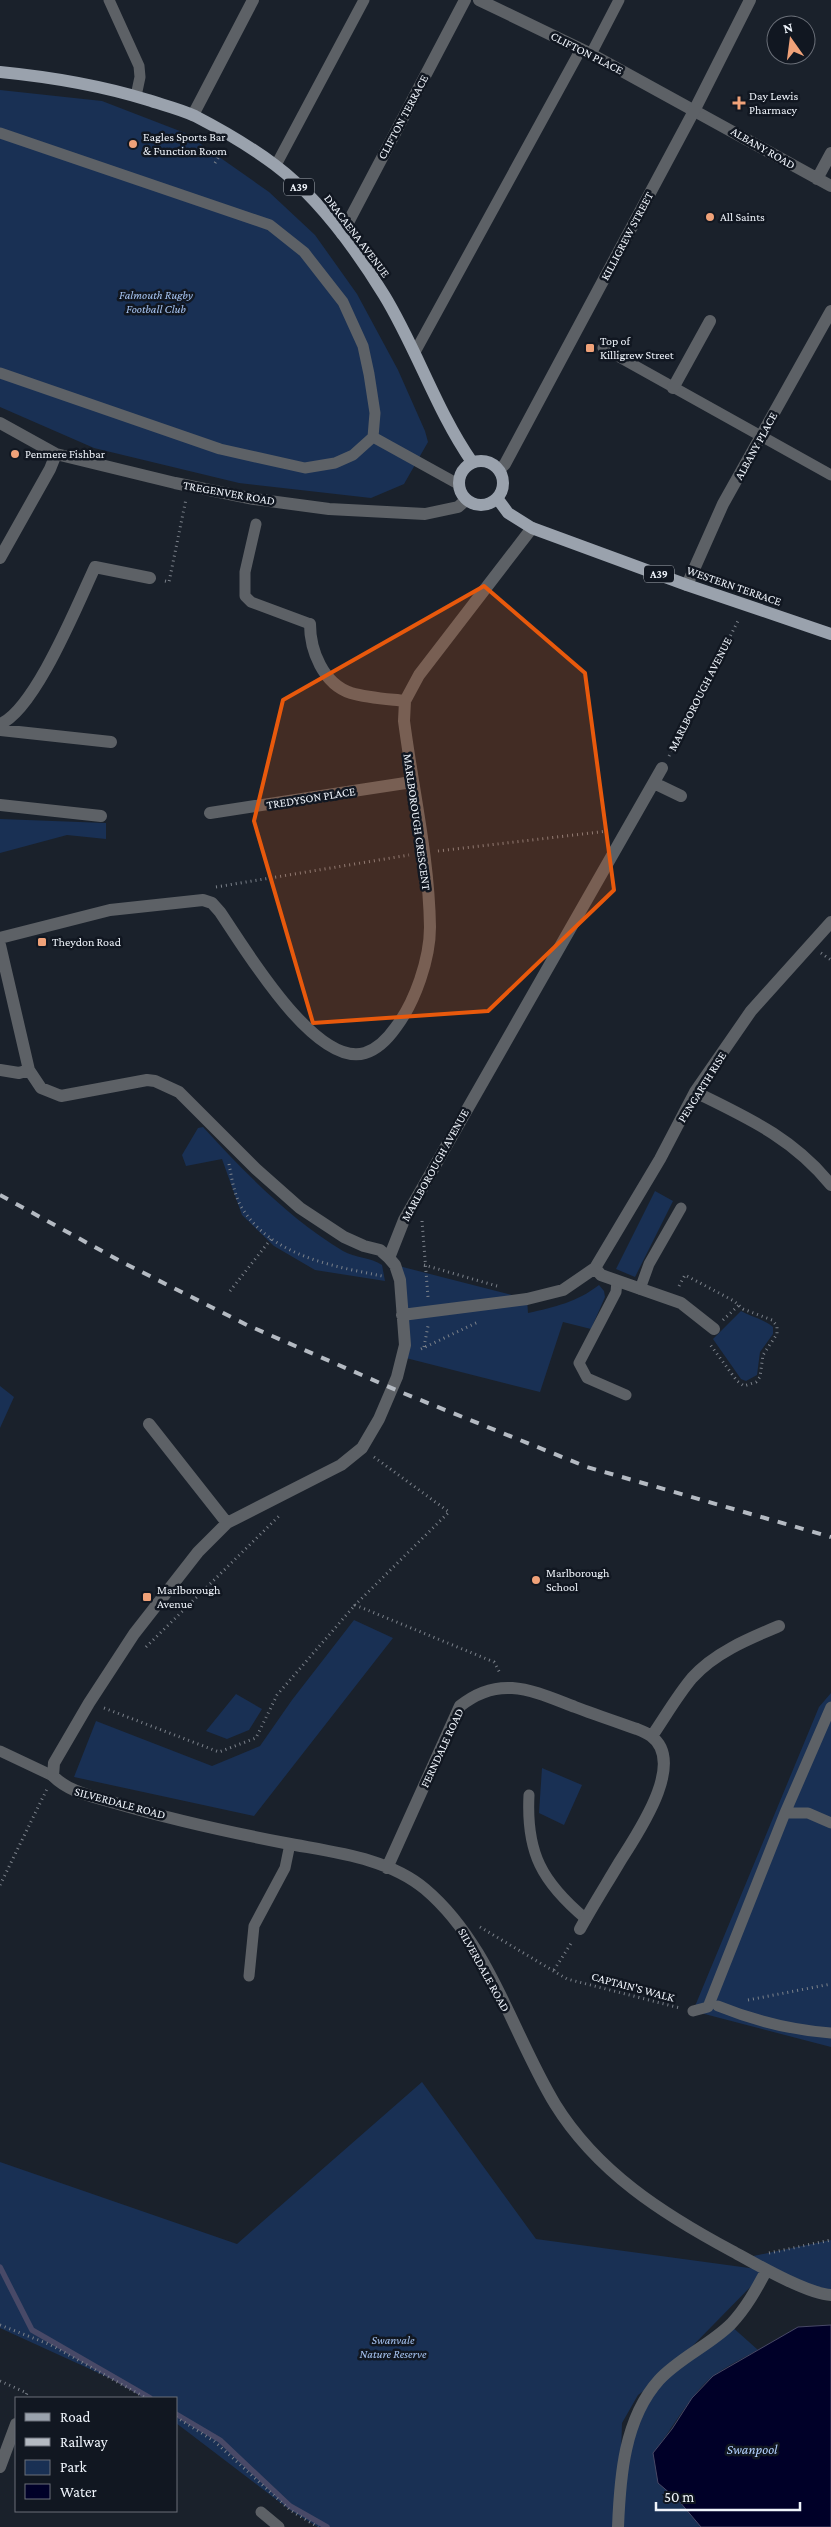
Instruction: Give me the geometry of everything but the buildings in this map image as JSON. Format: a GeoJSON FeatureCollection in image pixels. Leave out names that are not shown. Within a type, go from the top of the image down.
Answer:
{"type":"FeatureCollection","features":[{"type":"Feature","properties":{"kind":"main road","name":"DRACAENA AVENUE"},"geometry":{"type":"LineString","coordinates":[[0,72],[52,77],[107,88],[193,115],[276,165],[314,201],[342,234],[384,295],[415,352],[458,442],[472,462]]}},
{"type":"Feature","properties":{"kind":"main road"},"geometry":{"type":"LineString","coordinates":[[487,461],[499,470],[503,484],[497,498],[482,506],[466,500],[460,493],[459,475],[464,467],[472,462],[487,461]]}},
{"type":"Feature","properties":{"kind":"main road","name":"WESTERN TERRACE"},"geometry":{"type":"LineString","coordinates":[[497,498],[508,514],[532,528],[686,585],[831,634]]}},
{"type":"Feature","properties":{"kind":"street"},"geometry":{"type":"LineString","coordinates":[[193,115],[253,0]]}},
{"type":"Feature","properties":{"kind":"street","name":"CLIFTON TERRACE"},"geometry":{"type":"LineString","coordinates":[[342,234],[465,0]]}},
{"type":"Feature","properties":{"kind":"street","name":"CLIFTON PLACE"},"geometry":{"type":"LineString","coordinates":[[479,0],[586,52],[695,110]]}},
{"type":"Feature","properties":{"kind":"street","name":"KILLIGREW STREET"},"geometry":{"type":"LineString","coordinates":[[499,470],[505,464],[695,110],[750,0]]}},
{"type":"Feature","properties":{"kind":"street","name":"ALBANY ROAD"},"geometry":{"type":"LineString","coordinates":[[695,110],[831,186]]}},
{"type":"Feature","properties":{"kind":"street"},"geometry":{"type":"LineString","coordinates":[[817,179],[831,153]]}},
{"type":"Feature","properties":{"kind":"street","name":"ALBANY PLACE"},"geometry":{"type":"LineString","coordinates":[[686,585],[723,504],[831,310]]}},
{"type":"Feature","properties":{"kind":"street"},"geometry":{"type":"LineString","coordinates":[[673,388],[710,321]]}},
{"type":"Feature","properties":{"kind":"street","name":"TREGENVER ROAD"},"geometry":{"type":"LineString","coordinates":[[0,423],[56,454],[188,486],[254,499],[339,509],[425,514],[458,508],[466,500]]}},
{"type":"Feature","properties":{"kind":"street"},"geometry":{"type":"LineString","coordinates":[[0,558],[50,469],[56,454]]}},
{"type":"Feature","properties":{"kind":"street","name":"MARLBOROUGH CRESCENT"},"geometry":{"type":"LineString","coordinates":[[0,938],[110,910],[203,900],[212,903],[220,912],[286,1005],[316,1038],[347,1054],[364,1054],[388,1038],[400,1022],[415,990],[428,945],[430,928],[424,853],[404,721],[405,701],[419,675],[440,646],[532,528]]}},
{"type":"Feature","properties":{"kind":"street"},"geometry":{"type":"LineString","coordinates":[[0,724],[7,722],[24,705],[49,664],[95,567],[150,578]]}},
{"type":"Feature","properties":{"kind":"street"},"geometry":{"type":"LineString","coordinates":[[310,624],[310,640],[314,654],[320,666],[339,686],[349,692],[405,701]]}},
{"type":"Feature","properties":{"kind":"street"},"geometry":{"type":"LineString","coordinates":[[0,730],[111,742]]}},
{"type":"Feature","properties":{"kind":"street","name":"MARLBOROUGH AVENUE"},"geometry":{"type":"LineString","coordinates":[[389,1258],[412,1204],[662,768]]}},
{"type":"Feature","properties":{"kind":"street","name":"TREDYSON PLACE"},"geometry":{"type":"LineString","coordinates":[[210,813],[412,782]]}},
{"type":"Feature","properties":{"kind":"street"},"geometry":{"type":"LineString","coordinates":[[654,783],[680,796]]}},
{"type":"Feature","properties":{"kind":"street"},"geometry":{"type":"LineString","coordinates":[[0,806],[101,816]]}},
{"type":"Feature","properties":{"kind":"street","name":"PENGARTH RISE"},"geometry":{"type":"LineString","coordinates":[[402,1315],[528,1299],[563,1290],[595,1268],[660,1159],[696,1092],[751,1011],[831,922]]}},
{"type":"Feature","properties":{"kind":"street"},"geometry":{"type":"LineString","coordinates":[[0,945],[29,1070],[41,1088],[60,1096],[147,1080],[155,1081],[179,1092],[256,1169],[300,1208],[344,1237],[364,1246],[380,1250],[396,1265],[400,1280],[405,1345],[397,1377],[379,1419],[362,1448],[341,1465],[227,1523],[198,1552],[134,1634],[89,1703],[54,1763],[53,1776]]}},
{"type":"Feature","properties":{"kind":"street"},"geometry":{"type":"LineString","coordinates":[[0,1070],[19,1073],[29,1070]]}},
{"type":"Feature","properties":{"kind":"street"},"geometry":{"type":"LineString","coordinates":[[696,1092],[758,1122],[814,1164],[831,1185]]}},
{"type":"Feature","properties":{"kind":"street"},"geometry":{"type":"LineString","coordinates":[[595,1268],[601,1275],[681,1303],[714,1329]]}},
{"type":"Feature","properties":{"kind":"street"},"geometry":{"type":"LineString","coordinates":[[149,1424],[227,1523]]}},
{"type":"Feature","properties":{"kind":"street"},"geometry":{"type":"LineString","coordinates":[[583,1924],[640,1832],[660,1786],[663,1762],[660,1747],[652,1736],[682,1692],[707,1664],[750,1638],[778,1626]]}},
{"type":"Feature","properties":{"kind":"street","name":"FERNDALE ROAD"},"geometry":{"type":"LineString","coordinates":[[388,1868],[460,1706],[471,1697],[488,1690],[507,1687],[527,1688],[652,1736]]}},
{"type":"Feature","properties":{"kind":"street","name":"SILVERDALE ROAD"},"geometry":{"type":"LineString","coordinates":[[53,1776],[65,1787],[130,1807],[350,1856],[388,1868],[417,1882],[446,1907],[462,1929],[493,1982],[555,2104],[574,2131],[606,2168],[640,2196],[697,2233],[766,2270],[831,2295]]}},
{"type":"Feature","properties":{"kind":"street"},"geometry":{"type":"LineString","coordinates":[[618,2527],[623,2463],[637,2412],[659,2379],[730,2325],[750,2301],[766,2270]]}},
{"type":"Feature","properties":{"kind":"street"},"geometry":{"type":"LineString","coordinates":[[0,2467],[15,2427]]}},
{"type":"Feature","properties":{"kind":"lane"},"geometry":{"type":"LineString","coordinates":[[109,0],[139,66],[140,77],[136,96]]}},
{"type":"Feature","properties":{"kind":"lane"},"geometry":{"type":"LineString","coordinates":[[276,165],[364,0]]}},
{"type":"Feature","properties":{"kind":"lane"},"geometry":{"type":"LineString","coordinates":[[415,352],[586,52],[619,0]]}},
{"type":"Feature","properties":{"kind":"lane"},"geometry":{"type":"LineString","coordinates":[[0,133],[270,225],[304,252],[343,302],[363,346],[375,413],[373,438],[353,455],[335,463],[305,468],[220,449],[0,373]]}},
{"type":"Feature","properties":{"kind":"lane"},"geometry":{"type":"LineString","coordinates":[[603,348],[831,475]]}},
{"type":"Feature","properties":{"kind":"lane"},"geometry":{"type":"LineString","coordinates":[[373,438],[458,484]]}},
{"type":"Feature","properties":{"kind":"lane"},"geometry":{"type":"LineString","coordinates":[[256,524],[246,572],[245,596],[251,602],[310,624]]}},
{"type":"Feature","properties":{"kind":"lane"},"geometry":{"type":"LineString","coordinates":[[640,1289],[649,1264],[681,1208]]}},
{"type":"Feature","properties":{"kind":"lane"},"geometry":{"type":"LineString","coordinates":[[618,1281],[616,1292],[580,1363],[587,1378],[626,1395]]}},
{"type":"Feature","properties":{"kind":"lane"},"geometry":{"type":"LineString","coordinates":[[693,2011],[708,2007],[785,1813],[831,1707]]}},
{"type":"Feature","properties":{"kind":"lane"},"geometry":{"type":"LineString","coordinates":[[0,1751],[53,1776]]}},
{"type":"Feature","properties":{"kind":"lane"},"geometry":{"type":"LineString","coordinates":[[529,1796],[529,1837],[540,1868],[583,1924]]}},
{"type":"Feature","properties":{"kind":"lane"},"geometry":{"type":"LineString","coordinates":[[785,1813],[808,1813],[831,1823]]}},
{"type":"Feature","properties":{"kind":"lane"},"geometry":{"type":"LineString","coordinates":[[250,1976],[254,1926],[284,1868],[290,1844]]}},
{"type":"Feature","properties":{"kind":"lane"},"geometry":{"type":"LineString","coordinates":[[718,2006],[783,2028],[831,2034]]}},
{"type":"Feature","properties":{"kind":"lane"},"geometry":{"type":"LineString","coordinates":[[261,2512],[278,2527]]}},
{"type":"Feature","properties":{"kind":"path"},"geometry":{"type":"LineString","coordinates":[[150,578],[169,582],[188,486]]}},
{"type":"Feature","properties":{"kind":"path","name":"MARLBOROUGH AVENUE"},"geometry":{"type":"LineString","coordinates":[[662,768],[746,605]]}},
{"type":"Feature","properties":{"kind":"path"},"geometry":{"type":"LineString","coordinates":[[229,1163],[235,1191],[241,1207],[272,1240],[325,1265],[400,1280]]}},
{"type":"Feature","properties":{"kind":"path"},"geometry":{"type":"LineString","coordinates":[[412,1204],[422,1220],[424,1265],[430,1312],[424,1347]]}},
{"type":"Feature","properties":{"kind":"path"},"geometry":{"type":"LineString","coordinates":[[230,1291],[272,1240]]}},
{"type":"Feature","properties":{"kind":"path"},"geometry":{"type":"LineString","coordinates":[[424,1265],[505,1288]]}},
{"type":"Feature","properties":{"kind":"path"},"geometry":{"type":"LineString","coordinates":[[672,1300],[685,1275],[734,1301],[743,1309],[772,1320],[777,1326],[777,1334],[763,1355],[760,1377],[756,1382],[744,1386],[737,1381],[706,1339],[714,1329]]}},
{"type":"Feature","properties":{"kind":"path"},"geometry":{"type":"LineString","coordinates":[[402,1357],[484,1319]]}},
{"type":"Feature","properties":{"kind":"path"},"geometry":{"type":"LineString","coordinates":[[89,1703],[219,1752],[256,1738],[277,1695],[355,1605],[449,1512],[362,1448]]}},
{"type":"Feature","properties":{"kind":"path"},"geometry":{"type":"LineString","coordinates":[[141,1652],[281,1514]]}},
{"type":"Feature","properties":{"kind":"path"},"geometry":{"type":"LineString","coordinates":[[355,1605],[494,1662],[507,1687]]}},
{"type":"Feature","properties":{"kind":"path"},"geometry":{"type":"LineString","coordinates":[[103,1708],[108,1700]]}},
{"type":"Feature","properties":{"kind":"path"},"geometry":{"type":"LineString","coordinates":[[0,1885],[53,1776]]}},
{"type":"Feature","properties":{"kind":"path"},"geometry":{"type":"LineString","coordinates":[[554,1970],[583,1924]]}},
{"type":"Feature","properties":{"kind":"path","name":"CAPTAIN'S WALK"},"geometry":{"type":"LineString","coordinates":[[479,1926],[568,1979],[693,2011]]}},
{"type":"Feature","properties":{"kind":"path"},"geometry":{"type":"LineString","coordinates":[[747,2000],[831,1984]]}},
{"type":"Feature","properties":{"kind":"path"},"geometry":{"type":"LineString","coordinates":[[744,2258],[831,2240]]}},
{"type":"Feature","properties":{"kind":"path"},"geometry":{"type":"LineString","coordinates":[[0,2325],[51,2345],[144,2397]]}},
{"type":"Feature","properties":{"kind":"path"},"geometry":{"type":"LineString","coordinates":[[0,2381],[28,2393],[26,2397]]}},
{"type":"Feature","properties":{"kind":"path"},"geometry":{"type":"LineString","coordinates":[[178,2418],[214,2441],[290,2510],[318,2527]]}},
{"type":"Feature","properties":{"kind":"highlighted area"},"geometry":{"type":"Polygon","coordinates":[[[484,586],[585,673],[614,890],[488,1011],[313,1023],[254,821],[283,700],[484,586]]]}},
{"type":"Feature","properties":{"kind":"green space","name":"Falmouth Rugby Football Club"},"geometry":{"type":"Polygon","coordinates":[[[0,90],[102,101],[185,133],[269,192],[315,235],[357,294],[398,370],[425,431],[428,442],[404,484],[371,498],[239,483],[94,448],[0,407],[0,90]]]}},
{"type":"Feature","properties":{"kind":"green space"},"geometry":{"type":"Polygon","coordinates":[[[0,819],[106,823],[106,839],[67,835],[0,853],[0,819]]]}},
{"type":"Feature","properties":{"kind":"green space"},"geometry":{"type":"Polygon","coordinates":[[[203,1127],[251,1178],[286,1210],[343,1251],[373,1260],[382,1265],[385,1281],[315,1270],[274,1246],[242,1215],[222,1159],[186,1166],[182,1155],[198,1128],[203,1127]]]}},
{"type":"Feature","properties":{"kind":"green space"},"geometry":{"type":"Polygon","coordinates":[[[655,1191],[673,1201],[635,1277],[616,1269],[655,1191]]]}},
{"type":"Feature","properties":{"kind":"green space"},"geometry":{"type":"Polygon","coordinates":[[[395,1265],[527,1299],[528,1313],[574,1300],[599,1285],[604,1291],[605,1297],[591,1329],[563,1322],[540,1392],[402,1357],[395,1265]]]}},
{"type":"Feature","properties":{"kind":"green space"},"geometry":{"type":"Polygon","coordinates":[[[741,1311],[773,1327],[773,1334],[760,1352],[757,1375],[746,1381],[741,1379],[713,1339],[741,1311]]]}},
{"type":"Feature","properties":{"kind":"green space"},"geometry":{"type":"Polygon","coordinates":[[[0,1386],[14,1397],[0,1428],[0,1386]]]}},
{"type":"Feature","properties":{"kind":"green space"},"geometry":{"type":"Polygon","coordinates":[[[354,1620],[393,1638],[254,1816],[74,1777],[96,1721],[212,1766],[260,1746],[292,1700],[354,1620]]]}},
{"type":"Feature","properties":{"kind":"green space"},"geometry":{"type":"Polygon","coordinates":[[[831,1693],[831,2047],[693,2011],[819,1707],[831,1693]]]}},
{"type":"Feature","properties":{"kind":"green space"},"geometry":{"type":"Polygon","coordinates":[[[236,1694],[262,1709],[249,1730],[227,1739],[206,1731],[236,1694]]]}},
{"type":"Feature","properties":{"kind":"green space"},"geometry":{"type":"Polygon","coordinates":[[[542,1768],[582,1785],[564,1825],[539,1813],[542,1768]]]}},
{"type":"Feature","properties":{"kind":"green space","name":"Swanvale Nature Reserve"},"geometry":{"type":"Polygon","coordinates":[[[422,2082],[536,2239],[764,2270],[744,2258],[831,2240],[831,2295],[766,2271],[663,2376],[730,2325],[758,2350],[724,2369],[705,2383],[689,2402],[653,2453],[658,2483],[679,2501],[701,2527],[318,2527],[290,2510],[178,2425],[178,2397],[142,2397],[127,2386],[0,2328],[0,2162],[237,2244],[422,2082]],[[657,2381],[638,2395],[622,2423],[620,2486],[623,2463],[657,2381]]]}},
{"type":"Feature","properties":{"kind":"water","name":"Swanpool"},"geometry":{"type":"Polygon","coordinates":[[[831,2325],[831,2527],[701,2527],[679,2501],[658,2483],[653,2453],[672,2429],[692,2398],[713,2376],[798,2327],[831,2325]]]}},
{"type":"Feature","properties":{"kind":"waterway"},"geometry":{"type":"LineString","coordinates":[[0,2267],[32,2330],[148,2397]]}},
{"type":"Feature","properties":{"kind":"waterway"},"geometry":{"type":"LineString","coordinates":[[178,2415],[220,2440],[290,2506],[327,2527]]}},
{"type":"Feature","properties":{"kind":"railway"},"geometry":{"type":"LineString","coordinates":[[0,1195],[122,1262],[247,1325],[403,1393],[587,1467],[831,1537]]}},
{"type":"Feature","properties":{"kind":"place","name":"Day Lewis Pharmacy"},"geometry":{"type":"Point","coordinates":[739,103]}},
{"type":"Feature","properties":{"kind":"place","name":"Eagles Sports Bar & Function Room"},"geometry":{"type":"Point","coordinates":[133,144]}},
{"type":"Feature","properties":{"kind":"place","name":"All Saints"},"geometry":{"type":"Point","coordinates":[710,217]}},
{"type":"Feature","properties":{"kind":"place","name":"Top of Killigrew Street"},"geometry":{"type":"Point","coordinates":[590,348]}},
{"type":"Feature","properties":{"kind":"place","name":"Penmere Fishbar"},"geometry":{"type":"Point","coordinates":[15,454]}},
{"type":"Feature","properties":{"kind":"place","name":"Theydon Road"},"geometry":{"type":"Point","coordinates":[42,942]}},
{"type":"Feature","properties":{"kind":"place","name":"Marlborough School"},"geometry":{"type":"Point","coordinates":[536,1580]}},
{"type":"Feature","properties":{"kind":"place","name":"Marlborough Avenue"},"geometry":{"type":"Point","coordinates":[147,1597]}}]}
